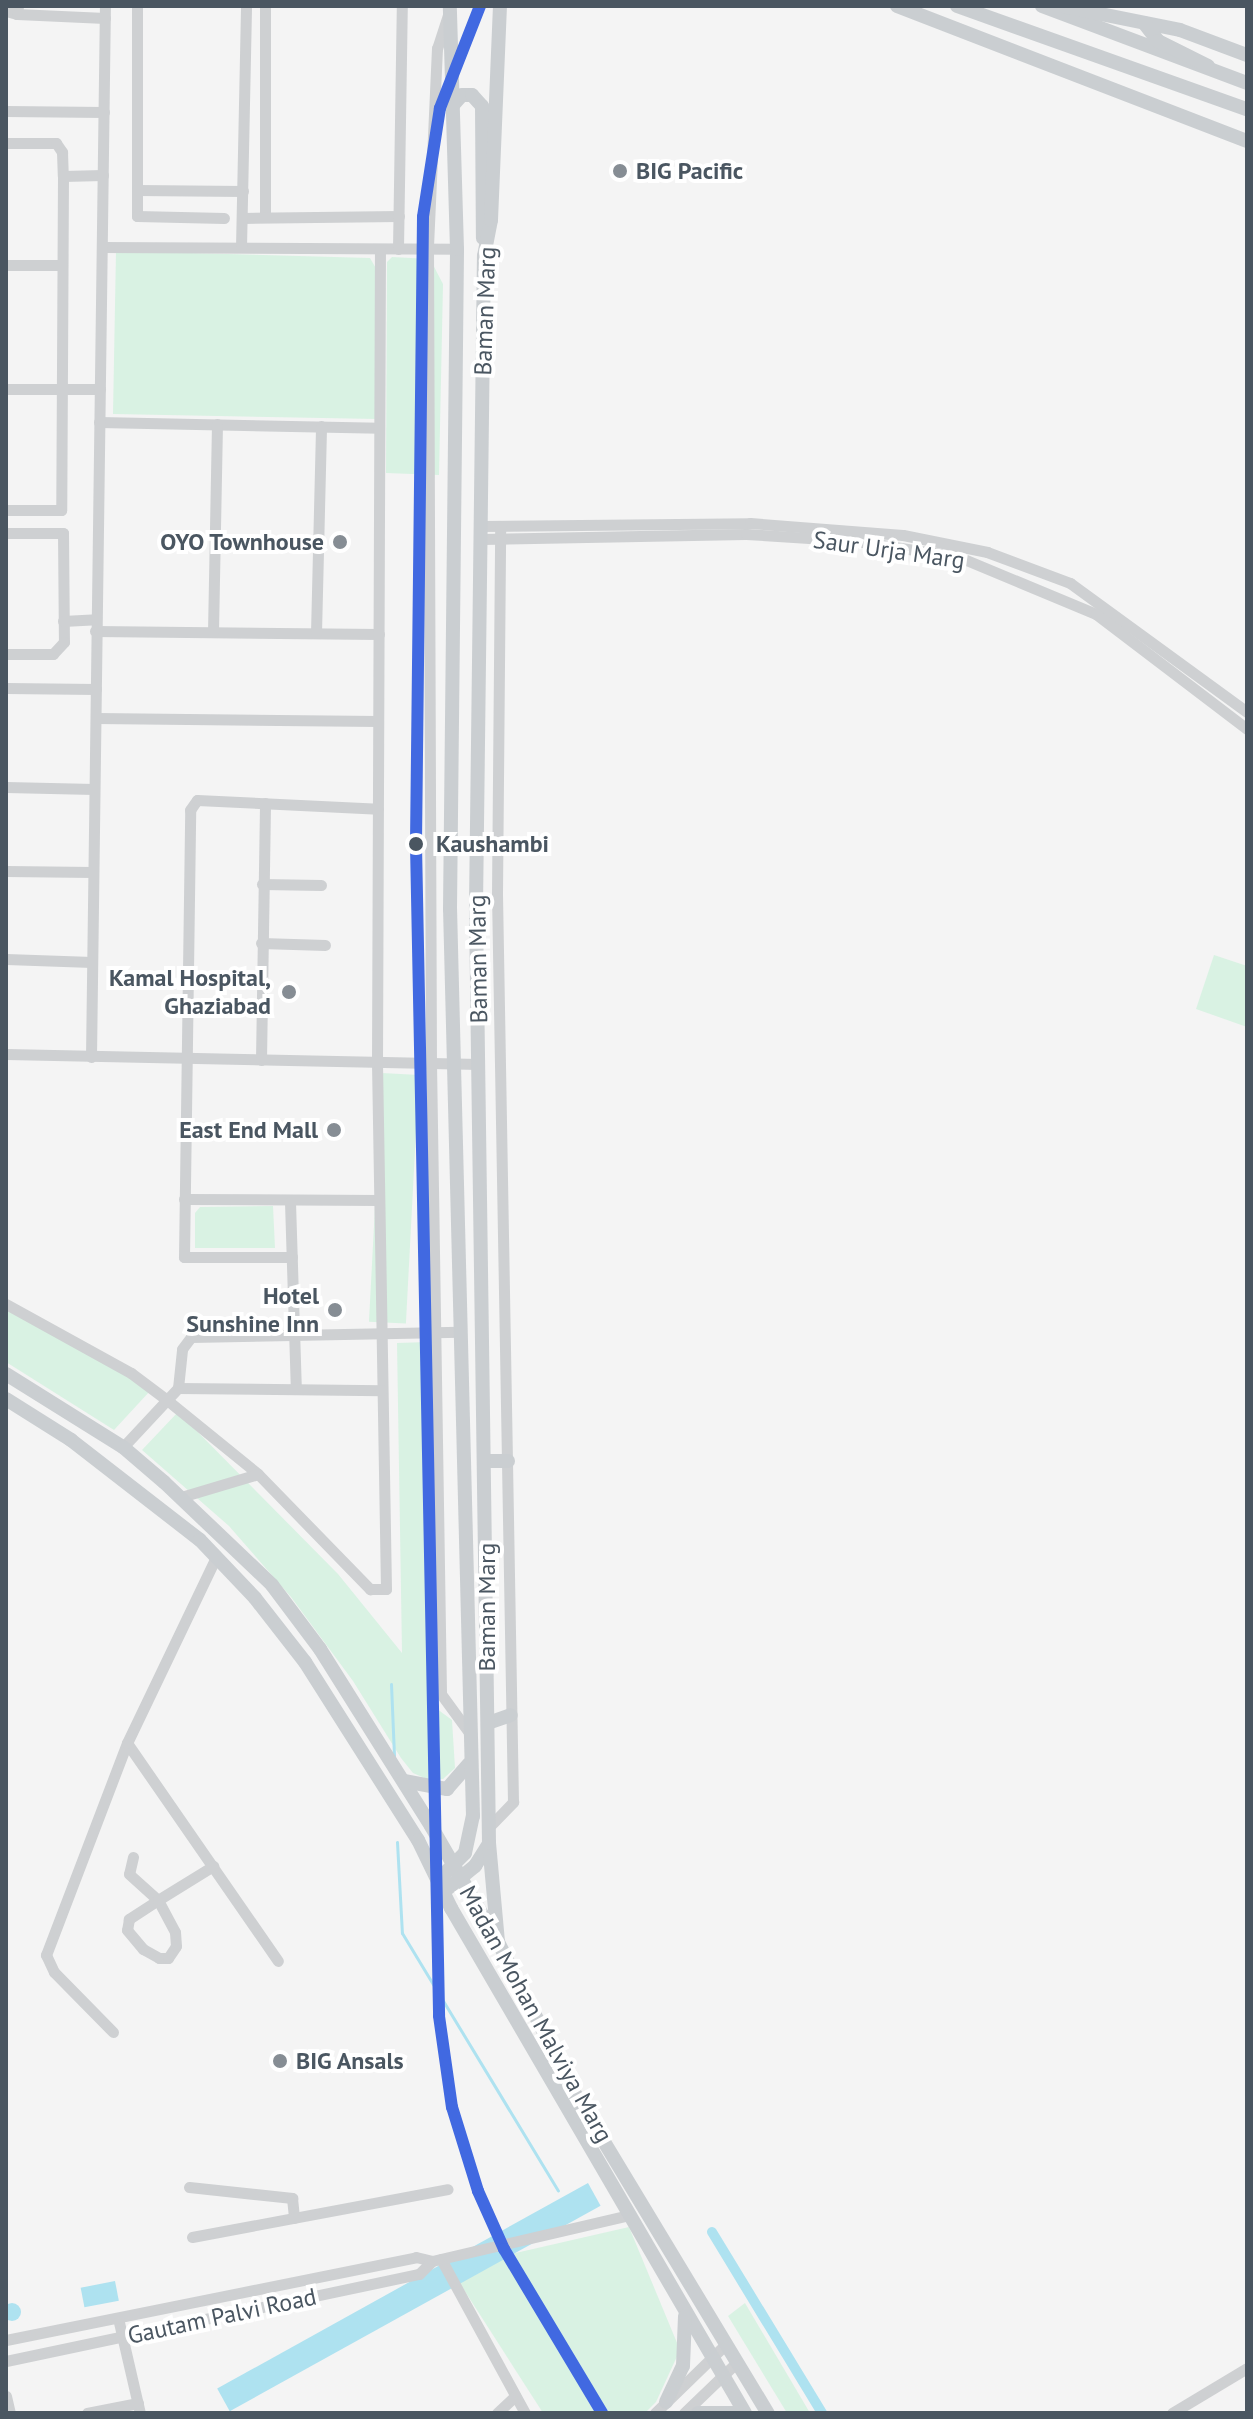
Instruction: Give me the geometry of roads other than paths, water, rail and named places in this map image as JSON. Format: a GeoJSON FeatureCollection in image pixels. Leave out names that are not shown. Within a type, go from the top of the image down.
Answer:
{"type":"FeatureCollection","features":[{"type":"Feature","properties":{"kind":"main road","name":"Baman Marg"},"geometry":{"type":"LineString","coordinates":[[498,1942],[489,1843],[479,1064],[484,256],[491,220],[500,6]]}},
{"type":"Feature","properties":{"kind":"main road"},"geometry":{"type":"LineString","coordinates":[[897,6],[1247,141]]}},
{"type":"Feature","properties":{"kind":"main road"},"geometry":{"type":"LineString","coordinates":[[957,6],[1247,109]]}},
{"type":"Feature","properties":{"kind":"main road"},"geometry":{"type":"LineString","coordinates":[[1042,6],[1247,83]]}},
{"type":"Feature","properties":{"kind":"main road"},"geometry":{"type":"LineString","coordinates":[[1064,6],[1144,23],[1247,55]]}},
{"type":"Feature","properties":{"kind":"main road","name":"Baman Marg"},"geometry":{"type":"LineString","coordinates":[[441,1886],[472,1837],[453,1064],[457,249],[450,8]]}},
{"type":"Feature","properties":{"kind":"main road"},"geometry":{"type":"LineString","coordinates":[[1144,23],[1158,41],[1194,55],[1214,70]]}},
{"type":"Feature","properties":{"kind":"main road"},"geometry":{"type":"LineString","coordinates":[[1105,87],[1114,63]]}},
{"type":"Feature","properties":{"kind":"main road"},"geometry":{"type":"LineString","coordinates":[[453,105],[462,95],[472,95],[482,106],[484,256]]}},
{"type":"Feature","properties":{"kind":"main road"},"geometry":{"type":"LineString","coordinates":[[454,713],[480,714]]}},
{"type":"Feature","properties":{"kind":"main road"},"geometry":{"type":"LineString","coordinates":[[453,741],[480,741]]}},
{"type":"Feature","properties":{"kind":"main road","name":"Madan Mohan Malviya Marg"},"geometry":{"type":"LineString","coordinates":[[6,1374],[123,1447],[181,1497],[272,1585],[328,1660],[461,1877],[498,1942],[574,2092],[768,2413]]}},
{"type":"Feature","properties":{"kind":"main road"},"geometry":{"type":"LineString","coordinates":[[461,1374],[485,1374]]}},
{"type":"Feature","properties":{"kind":"main road"},"geometry":{"type":"LineString","coordinates":[[30,1414],[40,1394]]}},
{"type":"Feature","properties":{"kind":"main road"},"geometry":{"type":"LineString","coordinates":[[462,1420],[485,1395]]}},
{"type":"Feature","properties":{"kind":"main road","name":"Madan Mohan Malviya Marg"},"geometry":{"type":"LineString","coordinates":[[6,1399],[149,1499],[216,1557],[255,1598],[313,1674],[441,1886],[745,2413]]}},
{"type":"Feature","properties":{"kind":"main road"},"geometry":{"type":"LineString","coordinates":[[486,1461],[508,1461]]}},
{"type":"Feature","properties":{"kind":"main road"},"geometry":{"type":"LineString","coordinates":[[488,1723],[511,1715]]}},
{"type":"Feature","properties":{"kind":"main road"},"geometry":{"type":"LineString","coordinates":[[404,1780],[447,1789],[463,1777],[471,1760]]}},
{"type":"Feature","properties":{"kind":"main road"},"geometry":{"type":"LineString","coordinates":[[441,1886],[461,1877],[489,1843]]}},
{"type":"Feature","properties":{"kind":"main road"},"geometry":{"type":"LineString","coordinates":[[666,2402],[683,2366],[685,2311]]}},
{"type":"Feature","properties":{"kind":"main road"},"geometry":{"type":"LineString","coordinates":[[698,2413],[734,2413]]}},
{"type":"Feature","properties":{"kind":"street"},"geometry":{"type":"LineString","coordinates":[[137,6],[137,216],[224,218]]}},
{"type":"Feature","properties":{"kind":"street"},"geometry":{"type":"LineString","coordinates":[[241,247],[246,6]]}},
{"type":"Feature","properties":{"kind":"street"},"geometry":{"type":"LineString","coordinates":[[265,6],[265,217]]}},
{"type":"Feature","properties":{"kind":"street"},"geometry":{"type":"LineString","coordinates":[[398,249],[402,6]]}},
{"type":"Feature","properties":{"kind":"street"},"geometry":{"type":"LineString","coordinates":[[450,8],[437,48],[428,249],[431,1063],[441,1694],[471,1735]]}},
{"type":"Feature","properties":{"kind":"street"},"geometry":{"type":"LineString","coordinates":[[14,10],[105,12],[91,1057]]}},
{"type":"Feature","properties":{"kind":"street"},"geometry":{"type":"LineString","coordinates":[[6,111],[104,112]]}},
{"type":"Feature","properties":{"kind":"street"},"geometry":{"type":"LineString","coordinates":[[6,143],[56,143],[62,152],[63,176],[61,510],[6,510]]}},
{"type":"Feature","properties":{"kind":"street"},"geometry":{"type":"LineString","coordinates":[[63,176],[103,175]]}},
{"type":"Feature","properties":{"kind":"street"},"geometry":{"type":"LineString","coordinates":[[137,190],[243,191]]}},
{"type":"Feature","properties":{"kind":"street"},"geometry":{"type":"LineString","coordinates":[[243,218],[399,216]]}},
{"type":"Feature","properties":{"kind":"street"},"geometry":{"type":"LineString","coordinates":[[102,247],[457,249]]}},
{"type":"Feature","properties":{"kind":"street"},"geometry":{"type":"LineString","coordinates":[[6,1304],[118,1365],[167,1400],[258,1474],[370,1589],[382,1592],[387,1584],[377,1062],[380,249]]}},
{"type":"Feature","properties":{"kind":"street"},"geometry":{"type":"LineString","coordinates":[[6,265],[62,265]]}},
{"type":"Feature","properties":{"kind":"street"},"geometry":{"type":"LineString","coordinates":[[6,389],[100,389]]}},
{"type":"Feature","properties":{"kind":"street"},"geometry":{"type":"LineString","coordinates":[[99,422],[379,428]]}},
{"type":"Feature","properties":{"kind":"street"},"geometry":{"type":"LineString","coordinates":[[213,632],[217,424]]}},
{"type":"Feature","properties":{"kind":"street"},"geometry":{"type":"LineString","coordinates":[[316,633],[321,426]]}},
{"type":"Feature","properties":{"kind":"street","name":"Saur Urja Marg"},"geometry":{"type":"LineString","coordinates":[[500,532],[750,523],[903,535],[987,552],[1070,583],[1243,708]]}},
{"type":"Feature","properties":{"kind":"street","name":"Saur Urja Marg"},"geometry":{"type":"LineString","coordinates":[[482,532],[746,534],[856,541],[959,557],[1096,614],[1247,729]]}},
{"type":"Feature","properties":{"kind":"street"},"geometry":{"type":"LineString","coordinates":[[489,1827],[513,1802],[497,894],[500,532]]}},
{"type":"Feature","properties":{"kind":"street"},"geometry":{"type":"LineString","coordinates":[[6,533],[63,533],[64,642],[58,652],[6,654]]}},
{"type":"Feature","properties":{"kind":"street"},"geometry":{"type":"LineString","coordinates":[[63,621],[213,632],[379,634]]}},
{"type":"Feature","properties":{"kind":"street"},"geometry":{"type":"LineString","coordinates":[[6,688],[96,689]]}},
{"type":"Feature","properties":{"kind":"street"},"geometry":{"type":"LineString","coordinates":[[1231,715],[1243,708]]}},
{"type":"Feature","properties":{"kind":"street"},"geometry":{"type":"LineString","coordinates":[[96,718],[378,721]]}},
{"type":"Feature","properties":{"kind":"street"},"geometry":{"type":"LineString","coordinates":[[6,787],[94,789]]}},
{"type":"Feature","properties":{"kind":"street"},"geometry":{"type":"LineString","coordinates":[[292,1257],[184,1257],[191,806],[197,800],[378,809]]}},
{"type":"Feature","properties":{"kind":"street"},"geometry":{"type":"LineString","coordinates":[[261,1060],[265,803]]}},
{"type":"Feature","properties":{"kind":"street"},"geometry":{"type":"LineString","coordinates":[[6,871],[93,872]]}},
{"type":"Feature","properties":{"kind":"street"},"geometry":{"type":"LineString","coordinates":[[262,884],[321,885]]}},
{"type":"Feature","properties":{"kind":"street"},"geometry":{"type":"LineString","coordinates":[[261,943],[325,945]]}},
{"type":"Feature","properties":{"kind":"street"},"geometry":{"type":"LineString","coordinates":[[6,959],[92,962]]}},
{"type":"Feature","properties":{"kind":"street"},"geometry":{"type":"LineString","coordinates":[[6,1054],[479,1064]]}},
{"type":"Feature","properties":{"kind":"street"},"geometry":{"type":"LineString","coordinates":[[184,1199],[290,1202],[379,1200]]}},
{"type":"Feature","properties":{"kind":"street"},"geometry":{"type":"LineString","coordinates":[[290,1202],[296,1389]]}},
{"type":"Feature","properties":{"kind":"street"},"geometry":{"type":"LineString","coordinates":[[123,1447],[178,1388],[182,1349],[191,1337],[460,1332]]}},
{"type":"Feature","properties":{"kind":"street"},"geometry":{"type":"LineString","coordinates":[[178,1388],[382,1390]]}},
{"type":"Feature","properties":{"kind":"street"},"geometry":{"type":"LineString","coordinates":[[181,1497],[258,1474]]}},
{"type":"Feature","properties":{"kind":"street"},"geometry":{"type":"LineString","coordinates":[[113,2032],[54,1972],[46,1955],[127,1743],[216,1557]]}},
{"type":"Feature","properties":{"kind":"street"},"geometry":{"type":"LineString","coordinates":[[127,1743],[278,1961]]}},
{"type":"Feature","properties":{"kind":"street"},"geometry":{"type":"LineString","coordinates":[[133,1857],[129,1874],[158,1900],[175,1932],[176,1946],[168,1958],[143,1949],[127,1930],[129,1919],[158,1900],[213,1866]]}},
{"type":"Feature","properties":{"kind":"street"},"geometry":{"type":"LineString","coordinates":[[189,2187],[292,2198],[294,2218]]}},
{"type":"Feature","properties":{"kind":"street"},"geometry":{"type":"LineString","coordinates":[[192,2237],[448,2189]]}},
{"type":"Feature","properties":{"kind":"street","name":"Gautam Palvi Road"},"geometry":{"type":"LineString","coordinates":[[6,2340],[416,2257],[437,2260],[629,2215]]}},
{"type":"Feature","properties":{"kind":"street"},"geometry":{"type":"LineString","coordinates":[[437,2260],[525,2413]]}},
{"type":"Feature","properties":{"kind":"street","name":"Gautam Palvi Road"},"geometry":{"type":"LineString","coordinates":[[6,2361],[419,2274],[437,2260]]}},
{"type":"Feature","properties":{"kind":"street"},"geometry":{"type":"LineString","coordinates":[[91,2413],[139,2408],[118,2318]]}},
{"type":"Feature","properties":{"kind":"street"},"geometry":{"type":"LineString","coordinates":[[655,2413],[726,2344]]}},
{"type":"Feature","properties":{"kind":"street"},"geometry":{"type":"LineString","coordinates":[[684,2413],[737,2362]]}},
{"type":"Feature","properties":{"kind":"street"},"geometry":{"type":"LineString","coordinates":[[1172,2413],[1247,2368]]}},
{"type":"Feature","properties":{"kind":"street"},"geometry":{"type":"LineString","coordinates":[[6,2396],[10,2413]]}},
{"type":"Feature","properties":{"kind":"street"},"geometry":{"type":"LineString","coordinates":[[497,2413],[515,2396]]}},
{"type":"Feature","properties":{"kind":"water"},"geometry":{"type":"Polygon","coordinates":[[[588,2183],[601,2206],[230,2411],[217,2389],[588,2183]]]}},
{"type":"Feature","properties":{"kind":"water"},"geometry":{"type":"Polygon","coordinates":[[[115,2281],[119,2301],[84,2307],[81,2288],[115,2281]]]}},
{"type":"Feature","properties":{"kind":"water"},"geometry":{"type":"Polygon","coordinates":[[[12,2303],[21,2312],[12,2321],[3,2312],[12,2303]]]}},
{"type":"Feature","properties":{"kind":"waterway"},"geometry":{"type":"LineString","coordinates":[[391,1684],[394,1756]]}},
{"type":"Feature","properties":{"kind":"waterway"},"geometry":{"type":"LineString","coordinates":[[397,1842],[402,1933],[558,2191]]}},
{"type":"Feature","properties":{"kind":"waterway"},"geometry":{"type":"LineString","coordinates":[[712,2232],[822,2413]]}},
{"type":"Feature","properties":{"kind":"place","name":"BIG Pacific"},"geometry":{"type":"Point","coordinates":[620,171]}},
{"type":"Feature","properties":{"kind":"place","name":"OYO Townhouse"},"geometry":{"type":"Point","coordinates":[340,542]}},
{"type":"Feature","properties":{"kind":"place","name":"Kaushambi"},"geometry":{"type":"Point","coordinates":[416,844]}},
{"type":"Feature","properties":{"kind":"place","name":"Kamal Hospital, Ghaziabad"},"geometry":{"type":"Point","coordinates":[289,992]}},
{"type":"Feature","properties":{"kind":"place","name":"East End Mall"},"geometry":{"type":"Point","coordinates":[334,1130]}},
{"type":"Feature","properties":{"kind":"place","name":"Hotel Sunshine Inn"},"geometry":{"type":"Point","coordinates":[335,1310]}},
{"type":"Feature","properties":{"kind":"place","name":"BIG Ansals"},"geometry":{"type":"Point","coordinates":[280,2061]}}]}
